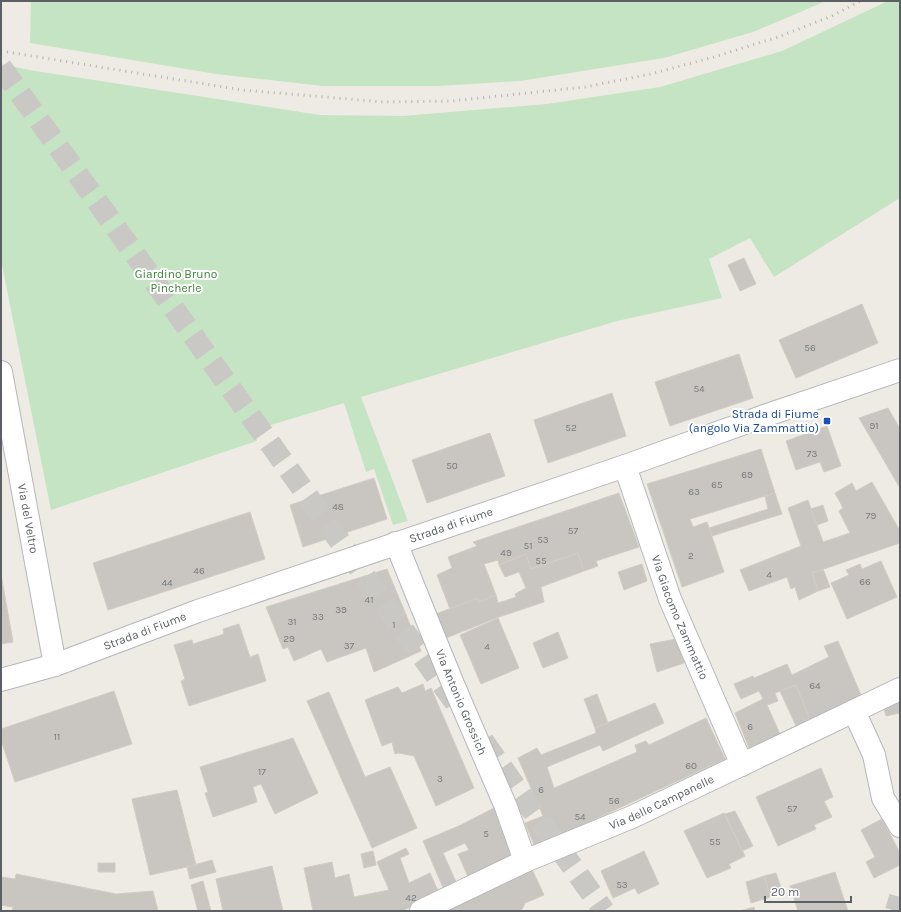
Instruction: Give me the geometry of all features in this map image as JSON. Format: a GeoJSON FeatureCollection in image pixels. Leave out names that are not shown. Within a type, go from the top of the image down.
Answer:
{"type":"FeatureCollection","features":[{"type":"Feature","properties":{"kind":"street","name":"Strada di Fiume"},"geometry":{"type":"LineString","coordinates":[[1,680],[55,664],[198,611],[625,466],[767,415],[900,370]]}},
{"type":"Feature","properties":{"kind":"street","name":"Via del Veltro"},"geometry":{"type":"LineString","coordinates":[[1,372],[55,664]]}},
{"type":"Feature","properties":{"kind":"street","name":"Via Giacomo Zammattio"},"geometry":{"type":"LineString","coordinates":[[625,466],[670,599],[742,765]]}},
{"type":"Feature","properties":{"kind":"street","name":"Via Antonio Grossich"},"geometry":{"type":"LineString","coordinates":[[396,543],[453,684],[506,807],[525,861]]}},
{"type":"Feature","properties":{"kind":"street","name":"Via delle Campanelle"},"geometry":{"type":"LineString","coordinates":[[421,911],[525,861],[632,817],[900,689]]}},
{"type":"Feature","properties":{"kind":"street"},"geometry":{"type":"LineString","coordinates":[[854,711],[874,755],[883,798],[900,826]]}},
{"type":"Feature","properties":{"kind":"green space"},"geometry":{"type":"Polygon","coordinates":[[[31,1],[826,1],[753,32],[664,58],[520,81],[439,86],[323,86],[216,74],[30,43],[31,1]]]}},
{"type":"Feature","properties":{"kind":"green space","name":"Giardino Bruno Pincherle"},"geometry":{"type":"Polygon","coordinates":[[[888,1],[900,1],[900,198],[774,277],[750,238],[709,259],[722,298],[617,321],[361,397],[408,521],[393,525],[374,469],[366,472],[344,403],[254,430],[257,441],[51,510],[1,260],[1,64],[29,70],[320,115],[403,116],[547,104],[660,87],[782,51],[888,1]]]}},
{"type":"Feature","properties":{"kind":"building"},"geometry":{"type":"Polygon","coordinates":[[[744,258],[756,284],[740,291],[728,265],[744,258]]]}},
{"type":"Feature","properties":{"kind":"building"},"geometry":{"type":"Polygon","coordinates":[[[862,304],[878,343],[796,378],[779,340],[862,304]]]}},
{"type":"Feature","properties":{"kind":"building"},"geometry":{"type":"Polygon","coordinates":[[[739,354],[753,398],[670,426],[655,382],[739,354]]]}},
{"type":"Feature","properties":{"kind":"building"},"geometry":{"type":"Polygon","coordinates":[[[612,393],[626,436],[548,463],[534,420],[612,393]]]}},
{"type":"Feature","properties":{"kind":"building"},"geometry":{"type":"Polygon","coordinates":[[[888,408],[900,429],[900,488],[859,418],[888,408]]]}},
{"type":"Feature","properties":{"kind":"building"},"geometry":{"type":"Polygon","coordinates":[[[827,426],[841,466],[824,472],[820,462],[796,470],[786,441],[827,426]]]}},
{"type":"Feature","properties":{"kind":"building"},"geometry":{"type":"Polygon","coordinates":[[[490,433],[505,476],[427,503],[412,460],[490,433]]]}},
{"type":"Feature","properties":{"kind":"building"},"geometry":{"type":"Polygon","coordinates":[[[761,449],[775,493],[690,519],[693,527],[707,522],[724,572],[682,587],[647,484],[761,449]]]}},
{"type":"Feature","properties":{"kind":"building"},"geometry":{"type":"Polygon","coordinates":[[[374,478],[387,519],[303,547],[290,505],[374,478]]]}},
{"type":"Feature","properties":{"kind":"building"},"geometry":{"type":"Polygon","coordinates":[[[872,482],[900,531],[900,543],[812,573],[818,591],[799,600],[795,587],[791,589],[787,577],[749,591],[740,570],[801,546],[788,508],[808,500],[823,542],[850,533],[839,511],[843,508],[835,493],[852,483],[856,491],[872,482]]]}},
{"type":"Feature","properties":{"kind":"building"},"geometry":{"type":"Polygon","coordinates":[[[619,493],[639,547],[596,561],[598,566],[584,571],[578,553],[531,569],[526,554],[499,565],[498,560],[484,564],[496,595],[479,602],[477,598],[450,609],[437,575],[452,568],[448,557],[477,546],[473,542],[619,493]]]}},
{"type":"Feature","properties":{"kind":"building"},"geometry":{"type":"Polygon","coordinates":[[[775,493],[782,514],[712,536],[709,528],[768,509],[765,496],[775,493]]]}},
{"type":"Feature","properties":{"kind":"building"},"geometry":{"type":"Polygon","coordinates":[[[823,505],[828,521],[817,525],[811,509],[823,505]]]}},
{"type":"Feature","properties":{"kind":"building"},"geometry":{"type":"Polygon","coordinates":[[[250,512],[265,559],[108,610],[93,563],[250,512]]]}},
{"type":"Feature","properties":{"kind":"building"},"geometry":{"type":"Polygon","coordinates":[[[578,553],[584,571],[541,587],[544,602],[499,617],[446,638],[436,614],[477,598],[479,602],[496,595],[498,603],[516,597],[515,594],[526,588],[519,572],[505,577],[499,565],[526,554],[531,569],[578,553]]]}},
{"type":"Feature","properties":{"kind":"building"},"geometry":{"type":"Polygon","coordinates":[[[881,561],[897,597],[847,619],[831,583],[849,575],[846,570],[860,564],[862,569],[881,561]]]}},
{"type":"Feature","properties":{"kind":"building"},"geometry":{"type":"Polygon","coordinates":[[[642,564],[647,581],[624,590],[618,572],[642,564]]]}},
{"type":"Feature","properties":{"kind":"building"},"geometry":{"type":"Polygon","coordinates":[[[387,569],[421,651],[374,672],[366,648],[327,662],[321,649],[294,661],[288,647],[283,649],[266,607],[387,569]]]}},
{"type":"Feature","properties":{"kind":"building"},"geometry":{"type":"Polygon","coordinates":[[[823,569],[830,587],[818,591],[812,573],[823,569]]]}},
{"type":"Feature","properties":{"kind":"building"},"geometry":{"type":"Polygon","coordinates":[[[1,574],[13,642],[1,644],[1,574]]]}},
{"type":"Feature","properties":{"kind":"building"},"geometry":{"type":"Polygon","coordinates":[[[498,618],[519,668],[481,684],[460,635],[498,618]]]}},
{"type":"Feature","properties":{"kind":"building"},"geometry":{"type":"Polygon","coordinates":[[[239,624],[250,657],[258,654],[266,681],[189,706],[181,681],[185,679],[174,645],[192,640],[193,644],[224,634],[223,629],[239,624]]]}},
{"type":"Feature","properties":{"kind":"building"},"geometry":{"type":"Polygon","coordinates":[[[558,632],[568,658],[543,668],[533,643],[558,632]]]}},
{"type":"Feature","properties":{"kind":"building"},"geometry":{"type":"Polygon","coordinates":[[[676,639],[684,663],[657,672],[650,644],[676,639]]]}},
{"type":"Feature","properties":{"kind":"building"},"geometry":{"type":"Polygon","coordinates":[[[838,641],[861,695],[810,720],[796,685],[775,693],[778,701],[767,705],[780,734],[749,748],[735,713],[763,699],[759,691],[741,699],[734,684],[753,676],[754,678],[787,664],[792,675],[829,657],[824,646],[838,641]]]}},
{"type":"Feature","properties":{"kind":"building"},"geometry":{"type":"Polygon","coordinates":[[[423,684],[425,691],[431,688],[474,788],[436,806],[414,756],[399,753],[395,754],[392,742],[382,746],[365,700],[398,687],[402,693],[423,684]]]}},
{"type":"Feature","properties":{"kind":"building"},"geometry":{"type":"Polygon","coordinates":[[[796,685],[810,718],[796,726],[780,691],[796,685]]]}},
{"type":"Feature","properties":{"kind":"building"},"geometry":{"type":"Polygon","coordinates":[[[114,691],[132,744],[15,782],[1,740],[1,729],[114,691]]]}},
{"type":"Feature","properties":{"kind":"building"},"geometry":{"type":"Polygon","coordinates":[[[329,692],[365,777],[390,767],[417,828],[372,848],[307,701],[329,692]]]}},
{"type":"Feature","properties":{"kind":"building"},"geometry":{"type":"Polygon","coordinates":[[[597,694],[608,723],[595,728],[584,699],[597,694]]]}},
{"type":"Feature","properties":{"kind":"building"},"geometry":{"type":"Polygon","coordinates":[[[900,697],[900,713],[886,716],[883,705],[900,697]]]}},
{"type":"Feature","properties":{"kind":"building"},"geometry":{"type":"Polygon","coordinates":[[[655,703],[664,723],[603,751],[600,745],[547,767],[554,788],[637,752],[635,745],[646,741],[649,745],[706,718],[725,759],[535,847],[525,823],[543,816],[518,758],[537,748],[541,755],[596,733],[595,728],[655,703]]]}},
{"type":"Feature","properties":{"kind":"building"},"geometry":{"type":"Polygon","coordinates":[[[293,738],[318,793],[275,814],[261,784],[253,787],[257,802],[213,817],[205,793],[208,792],[200,767],[293,738]]]}},
{"type":"Feature","properties":{"kind":"building"},"geometry":{"type":"Polygon","coordinates":[[[821,768],[833,797],[824,801],[832,817],[814,825],[816,829],[778,846],[756,797],[821,768]]]}},
{"type":"Feature","properties":{"kind":"building"},"geometry":{"type":"Polygon","coordinates":[[[177,790],[196,865],[150,875],[132,799],[177,790]]]}},
{"type":"Feature","properties":{"kind":"building"},"geometry":{"type":"Polygon","coordinates":[[[494,808],[512,858],[469,879],[458,854],[469,850],[465,843],[443,853],[457,884],[444,890],[423,841],[461,825],[494,808]]]}},
{"type":"Feature","properties":{"kind":"building"},"geometry":{"type":"Polygon","coordinates":[[[735,811],[753,846],[742,851],[725,814],[735,811]]]}},
{"type":"Feature","properties":{"kind":"building"},"geometry":{"type":"Polygon","coordinates":[[[724,813],[745,856],[729,864],[731,868],[707,878],[684,831],[724,813]]]}},
{"type":"Feature","properties":{"kind":"building"},"geometry":{"type":"Polygon","coordinates":[[[882,819],[900,853],[900,865],[874,878],[866,862],[875,857],[861,830],[882,819]]]}},
{"type":"Feature","properties":{"kind":"building"},"geometry":{"type":"Polygon","coordinates":[[[406,848],[409,854],[400,858],[409,883],[430,873],[439,893],[402,911],[313,911],[304,868],[332,862],[335,878],[349,874],[354,897],[389,890],[377,862],[406,848]]]}},
{"type":"Feature","properties":{"kind":"building"},"geometry":{"type":"Polygon","coordinates":[[[373,851],[376,865],[364,868],[361,854],[373,851]]]}},
{"type":"Feature","properties":{"kind":"building"},"geometry":{"type":"Polygon","coordinates":[[[644,851],[659,884],[638,894],[635,888],[613,898],[601,871],[644,851]]]}},
{"type":"Feature","properties":{"kind":"building"},"geometry":{"type":"Polygon","coordinates":[[[212,860],[216,872],[190,879],[187,867],[212,860]]]}},
{"type":"Feature","properties":{"kind":"building"},"geometry":{"type":"Polygon","coordinates":[[[98,863],[115,863],[115,872],[98,872],[98,863]]]}},
{"type":"Feature","properties":{"kind":"building"},"geometry":{"type":"Polygon","coordinates":[[[272,866],[283,911],[223,911],[216,879],[272,866]]]}},
{"type":"Feature","properties":{"kind":"building"},"geometry":{"type":"Polygon","coordinates":[[[531,867],[544,895],[525,903],[520,911],[446,911],[531,867]]]}},
{"type":"Feature","properties":{"kind":"building"},"geometry":{"type":"Polygon","coordinates":[[[835,872],[848,911],[798,911],[790,886],[835,872]]]}},
{"type":"Feature","properties":{"kind":"building"},"geometry":{"type":"Polygon","coordinates":[[[776,873],[783,893],[770,896],[764,876],[776,873]]]}},
{"type":"Feature","properties":{"kind":"building"},"geometry":{"type":"Polygon","coordinates":[[[16,874],[116,894],[153,891],[158,911],[12,911],[13,907],[1,905],[1,877],[15,879],[16,874]]]}},
{"type":"Feature","properties":{"kind":"building"},"geometry":{"type":"Polygon","coordinates":[[[764,876],[771,897],[751,903],[746,882],[764,876]]]}},
{"type":"Feature","properties":{"kind":"building"},"geometry":{"type":"Polygon","coordinates":[[[203,881],[211,911],[198,911],[191,885],[203,881]]]}},
{"type":"Feature","properties":{"kind":"building"},"geometry":{"type":"Polygon","coordinates":[[[754,907],[755,911],[740,911],[754,907]]]}},
{"type":"Feature","properties":{"kind":"tunnel"},"geometry":{"type":"LineString","coordinates":[[1,67],[457,705]]}},
{"type":"Feature","properties":{"kind":"tunnel"},"geometry":{"type":"LineString","coordinates":[[483,741],[604,911]]}},
{"type":"Feature","properties":{"kind":"tunnel"},"geometry":{"type":"LineString","coordinates":[[896,911],[900,897]]}},
{"type":"Feature","properties":{"kind":"railway"},"geometry":{"type":"LineString","coordinates":[[1,51],[242,90],[383,102],[451,101],[585,87],[651,74],[714,57],[778,37],[832,16],[860,1]]}},
{"type":"Feature","properties":{"kind":"place","name":"Strada di Fiume (angolo Via Zammattio)"},"geometry":{"type":"Point","coordinates":[827,421]}}]}
